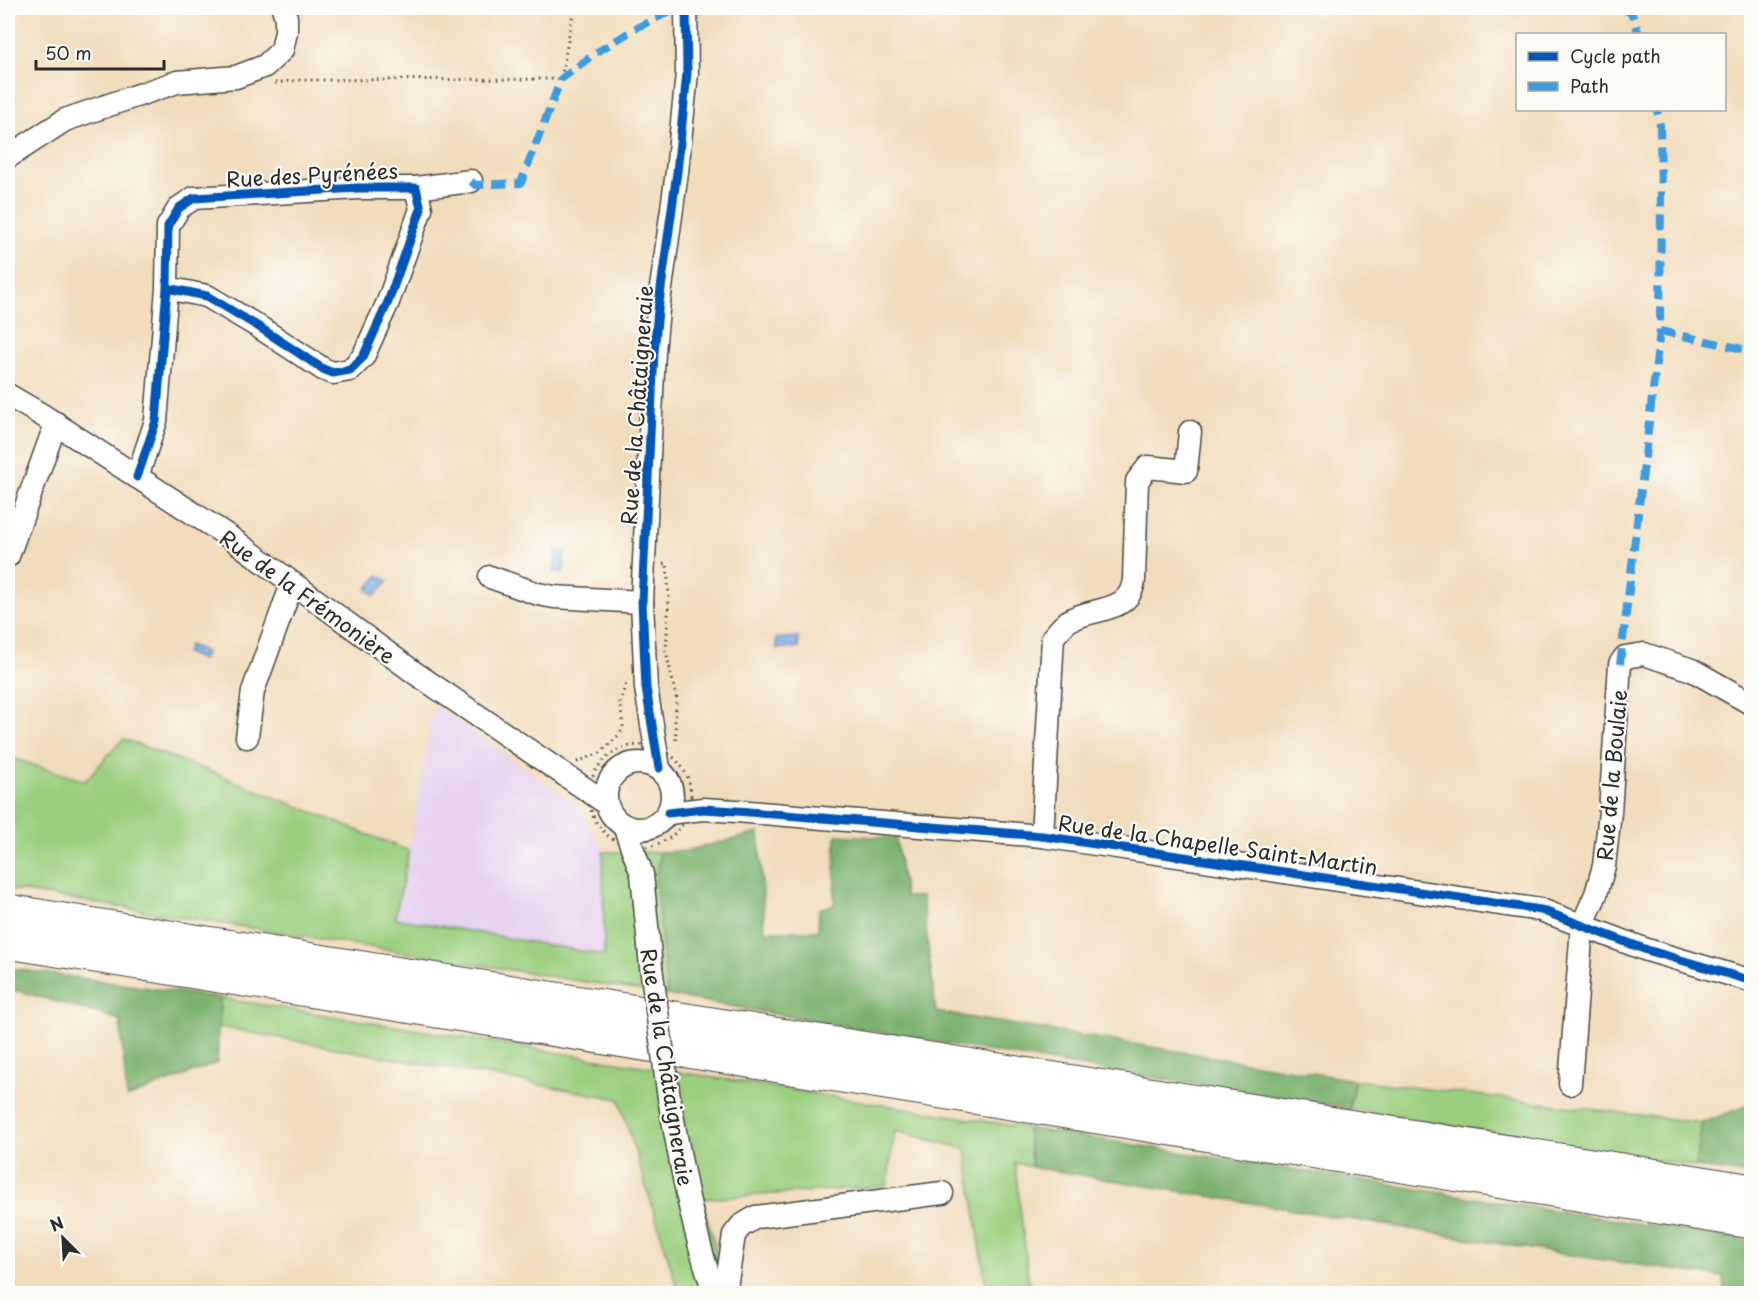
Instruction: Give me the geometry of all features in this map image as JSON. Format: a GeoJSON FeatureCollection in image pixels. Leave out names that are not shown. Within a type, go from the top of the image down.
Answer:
{"type":"FeatureCollection","features":[{"type":"Feature","properties":{"kind":"highway"},"geometry":{"type":"LineString","coordinates":[[8,911],[1752,1191]]}},
{"type":"Feature","properties":{"kind":"highway"},"geometry":{"type":"LineString","coordinates":[[8,942],[1752,1222]]}},
{"type":"Feature","properties":{"kind":"street"},"geometry":{"type":"LineString","coordinates":[[8,157],[65,120],[177,82],[236,77],[265,66],[282,50],[286,32],[286,17],[283,8]]}},
{"type":"Feature","properties":{"kind":"street","name":"Rue de la Châtaigneraie"},"geometry":{"type":"LineString","coordinates":[[664,822],[616,820],[632,769],[651,724],[646,688],[642,602],[654,352],[687,73],[686,8]]}},
{"type":"Feature","properties":{"kind":"street","name":"Rue des Pyrénées"},"geometry":{"type":"LineString","coordinates":[[137,477],[156,421],[167,288],[168,226],[179,208],[194,198],[358,188],[416,188],[471,181]]}},
{"type":"Feature","properties":{"kind":"street","name":"Rue des Pyrénées"},"geometry":{"type":"LineString","coordinates":[[167,288],[207,296],[323,369],[333,373],[350,370],[363,357],[388,302],[421,209],[416,188]]}},
{"type":"Feature","properties":{"kind":"street","name":"Rue de la Frémonière"},"geometry":{"type":"LineString","coordinates":[[8,395],[56,423],[231,538],[415,673],[560,770],[632,769]]}},
{"type":"Feature","properties":{"kind":"street"},"geometry":{"type":"LineString","coordinates":[[8,556],[56,423]]}},
{"type":"Feature","properties":{"kind":"street"},"geometry":{"type":"LineString","coordinates":[[1042,836],[1053,638],[1068,610],[1111,607],[1128,598],[1133,589],[1134,580],[1137,481],[1148,466],[1190,479],[1190,432]]}},
{"type":"Feature","properties":{"kind":"street"},"geometry":{"type":"LineString","coordinates":[[490,577],[538,594],[554,597],[642,602]]}},
{"type":"Feature","properties":{"kind":"street"},"geometry":{"type":"LineString","coordinates":[[247,737],[253,692],[292,584]]}},
{"type":"Feature","properties":{"kind":"street","name":"Rue de la Boulaie"},"geometry":{"type":"LineString","coordinates":[[1582,926],[1596,894],[1604,866],[1620,664],[1625,657],[1644,654],[1692,670],[1752,704]]}},
{"type":"Feature","properties":{"kind":"street","name":"Rue de la Châtaigneraie"},"geometry":{"type":"LineString","coordinates":[[632,769],[673,795],[642,874],[651,967],[681,1167],[715,1293]]}},
{"type":"Feature","properties":{"kind":"street","name":"Rue de la Chapelle Saint-Martin"},"geometry":{"type":"LineString","coordinates":[[664,822],[1042,836],[1541,910],[1647,950],[1752,981]]}},
{"type":"Feature","properties":{"kind":"street"},"geometry":{"type":"LineString","coordinates":[[1570,1084],[1582,926]]}},
{"type":"Feature","properties":{"kind":"street"},"geometry":{"type":"LineString","coordinates":[[725,1293],[734,1235],[741,1226],[756,1217],[942,1193]]}},
{"type":"Feature","properties":{"kind":"path"},"geometry":{"type":"LineString","coordinates":[[264,84],[300,80],[561,79],[574,8]]}},
{"type":"Feature","properties":{"kind":"path"},"geometry":{"type":"LineString","coordinates":[[607,747],[632,769],[689,782],[664,822],[668,839],[684,822],[664,822],[615,841],[599,826],[591,810],[632,769],[675,720],[677,700],[666,651],[669,598],[667,564],[644,562]]}},
{"type":"Feature","properties":{"kind":"path"},"geometry":{"type":"LineString","coordinates":[[560,770],[600,753],[620,735],[623,726],[620,703],[627,678]]}},
{"type":"Feature","properties":{"kind":"shaded area"},"geometry":{"type":"Polygon","coordinates":[[[434,705],[578,806],[603,852],[604,955],[395,918],[434,705]]]}},
{"type":"Feature","properties":{"kind":"green space"},"geometry":{"type":"Polygon","coordinates":[[[123,739],[409,851],[395,918],[604,955],[603,852],[660,852],[656,880],[667,995],[8,889],[8,757],[85,781],[123,739]]]}},
{"type":"Feature","properties":{"kind":"green space"},"geometry":{"type":"Polygon","coordinates":[[[759,833],[765,931],[818,931],[819,909],[834,905],[836,835],[896,838],[905,897],[922,897],[936,1012],[1355,1080],[1349,1108],[1022,1057],[667,995],[656,880],[660,852],[685,851],[759,833]]]}},
{"type":"Feature","properties":{"kind":"green space"},"geometry":{"type":"Polygon","coordinates":[[[8,968],[220,998],[217,1063],[127,1098],[120,1020],[19,991],[8,990],[8,968]]]}},
{"type":"Feature","properties":{"kind":"green space"},"geometry":{"type":"Polygon","coordinates":[[[220,998],[1027,1128],[1032,1167],[1015,1163],[1030,1293],[987,1293],[966,1149],[895,1131],[887,1186],[702,1199],[727,1293],[679,1293],[619,1099],[219,1027],[220,998]]]}},
{"type":"Feature","properties":{"kind":"green space"},"geometry":{"type":"Polygon","coordinates":[[[1355,1080],[1702,1123],[1696,1167],[1349,1108],[1355,1080]]]}},
{"type":"Feature","properties":{"kind":"green space"},"geometry":{"type":"Polygon","coordinates":[[[1748,1105],[1751,1106],[1751,1175],[1696,1167],[1702,1123],[1748,1105]]]}},
{"type":"Feature","properties":{"kind":"green space"},"geometry":{"type":"Polygon","coordinates":[[[1027,1128],[1751,1241],[1751,1293],[1725,1293],[1724,1277],[1562,1254],[1032,1167],[1027,1128]]]}},
{"type":"Feature","properties":{"kind":"water"},"geometry":{"type":"Polygon","coordinates":[[[557,550],[566,551],[563,573],[554,572],[557,550]]]}},
{"type":"Feature","properties":{"kind":"water"},"geometry":{"type":"Polygon","coordinates":[[[379,575],[388,581],[375,596],[367,589],[379,575]]]}},
{"type":"Feature","properties":{"kind":"water"},"geometry":{"type":"Polygon","coordinates":[[[798,637],[799,647],[777,649],[776,639],[798,637]]]}},
{"type":"Feature","properties":{"kind":"water"},"geometry":{"type":"Polygon","coordinates":[[[189,645],[206,652],[202,660],[186,653],[189,645]]]}},
{"type":"Feature","properties":{"kind":"marked path"},"geometry":{"type":"LineString","coordinates":[[471,181],[475,185],[521,183],[561,79],[594,54],[638,27],[677,8]]}},
{"type":"Feature","properties":{"kind":"marked path"},"geometry":{"type":"LineString","coordinates":[[1623,8],[1632,14],[1639,33]]}},
{"type":"Feature","properties":{"kind":"marked path"},"geometry":{"type":"LineString","coordinates":[[1620,664],[1660,331],[1661,196],[1660,125],[1657,111]]}},
{"type":"Feature","properties":{"kind":"marked path"},"geometry":{"type":"LineString","coordinates":[[1660,331],[1752,351]]}},
{"type":"Feature","properties":{"kind":"cycle path"},"geometry":{"type":"LineString","coordinates":[[659,768],[646,688],[642,602],[654,352],[687,73],[686,8]]}},
{"type":"Feature","properties":{"kind":"cycle path"},"geometry":{"type":"LineString","coordinates":[[137,477],[156,421],[167,288],[168,226],[179,208],[194,198],[358,188],[416,188],[421,209],[388,302],[363,357],[350,370],[333,373],[323,369],[207,296],[167,288]]}},
{"type":"Feature","properties":{"kind":"cycle path"},"geometry":{"type":"LineString","coordinates":[[668,813],[703,809],[736,811],[1042,836],[1541,910],[1647,950],[1752,981]]}}]}
